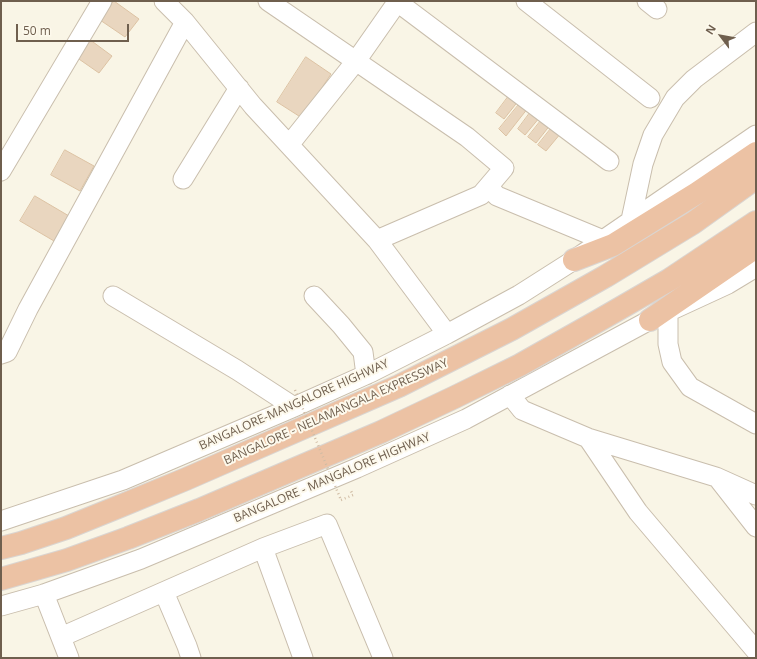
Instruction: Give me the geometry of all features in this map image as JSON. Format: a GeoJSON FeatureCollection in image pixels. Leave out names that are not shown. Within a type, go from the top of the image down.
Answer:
{"type":"FeatureCollection","features":[{"type":"Feature","properties":{"kind":"highway"},"geometry":{"type":"LineString","coordinates":[[574,260],[613,245],[697,193],[756,153]]}},
{"type":"Feature","properties":{"kind":"highway","name":"BANGALORE - NELAMANGALA EXPRESSWAY"},"geometry":{"type":"LineString","coordinates":[[1,548],[66,528],[118,507],[399,386],[512,329],[619,268],[693,222],[756,178]]}},
{"type":"Feature","properties":{"kind":"highway"},"geometry":{"type":"LineString","coordinates":[[1,579],[67,560],[128,538],[199,510],[381,432],[520,365],[669,280],[756,222]]}},
{"type":"Feature","properties":{"kind":"highway"},"geometry":{"type":"LineString","coordinates":[[659,316],[756,247]]}},
{"type":"Feature","properties":{"kind":"street"},"geometry":{"type":"LineString","coordinates":[[1,171],[102,1]]}},
{"type":"Feature","properties":{"kind":"street"},"geometry":{"type":"LineString","coordinates":[[164,1],[185,22],[253,106],[377,240],[447,334]]}},
{"type":"Feature","properties":{"kind":"street"},"geometry":{"type":"LineString","coordinates":[[268,1],[467,137],[504,168],[481,195],[377,240]]}},
{"type":"Feature","properties":{"kind":"street"},"geometry":{"type":"LineString","coordinates":[[289,145],[356,61],[397,1],[609,161]]}},
{"type":"Feature","properties":{"kind":"street"},"geometry":{"type":"LineString","coordinates":[[526,1],[650,98]]}},
{"type":"Feature","properties":{"kind":"street"},"geometry":{"type":"LineString","coordinates":[[1,354],[6,352],[35,295],[185,22]]}},
{"type":"Feature","properties":{"kind":"street"},"geometry":{"type":"LineString","coordinates":[[631,220],[644,164],[653,135],[675,98],[694,79],[756,32]]}},
{"type":"Feature","properties":{"kind":"street"},"geometry":{"type":"LineString","coordinates":[[183,179],[239,88]]}},
{"type":"Feature","properties":{"kind":"street","name":"BANGALORE-MANGALORE HIGHWAY"},"geometry":{"type":"LineString","coordinates":[[1,521],[123,480],[294,398],[366,374],[447,334],[519,295],[574,260],[756,135]]}},
{"type":"Feature","properties":{"kind":"street"},"geometry":{"type":"LineString","coordinates":[[488,187],[497,196],[603,240]]}},
{"type":"Feature","properties":{"kind":"street","name":"BANGALORE - MANGALORE HIGHWAY"},"geometry":{"type":"LineString","coordinates":[[1,606],[44,594],[141,560],[357,468],[466,419],[659,316],[728,284],[756,267]]}},
{"type":"Feature","properties":{"kind":"street"},"geometry":{"type":"LineString","coordinates":[[113,296],[236,370],[294,398]]}},
{"type":"Feature","properties":{"kind":"street"},"geometry":{"type":"LineString","coordinates":[[314,296],[341,325],[363,352],[366,374]]}},
{"type":"Feature","properties":{"kind":"street"},"geometry":{"type":"LineString","coordinates":[[659,316],[672,362],[690,387],[756,424]]}},
{"type":"Feature","properties":{"kind":"street"},"geometry":{"type":"LineString","coordinates":[[510,395],[522,410],[588,438],[716,477],[756,496]]}},
{"type":"Feature","properties":{"kind":"street"},"geometry":{"type":"LineString","coordinates":[[588,438],[638,512],[756,651]]}},
{"type":"Feature","properties":{"kind":"street"},"geometry":{"type":"LineString","coordinates":[[716,477],[756,526]]}},
{"type":"Feature","properties":{"kind":"street"},"geometry":{"type":"LineString","coordinates":[[61,637],[263,548],[327,524],[383,658]]}},
{"type":"Feature","properties":{"kind":"street"},"geometry":{"type":"LineString","coordinates":[[263,548],[303,658]]}},
{"type":"Feature","properties":{"kind":"street"},"geometry":{"type":"LineString","coordinates":[[164,592],[191,658]]}},
{"type":"Feature","properties":{"kind":"street"},"geometry":{"type":"LineString","coordinates":[[44,594],[69,658]]}},
{"type":"Feature","properties":{"kind":"path"},"geometry":{"type":"LineString","coordinates":[[294,398],[341,500],[353,495]]}},
{"type":"Feature","properties":{"kind":"building"},"geometry":{"type":"Polygon","coordinates":[[[114,1],[139,19],[125,37],[100,20],[114,1]]]}},
{"type":"Feature","properties":{"kind":"building"},"geometry":{"type":"Polygon","coordinates":[[[89,39],[112,56],[99,73],[76,57],[89,39]]]}},
{"type":"Feature","properties":{"kind":"building"},"geometry":{"type":"Polygon","coordinates":[[[306,57],[331,74],[302,118],[277,102],[306,57]]]}},
{"type":"Feature","properties":{"kind":"building"},"geometry":{"type":"Polygon","coordinates":[[[511,93],[519,100],[504,119],[496,113],[511,93]]]}},
{"type":"Feature","properties":{"kind":"building"},"geometry":{"type":"Polygon","coordinates":[[[521,102],[528,108],[506,136],[499,129],[521,102]]]}},
{"type":"Feature","properties":{"kind":"building"},"geometry":{"type":"Polygon","coordinates":[[[532,110],[540,117],[525,135],[518,129],[532,110]]]}},
{"type":"Feature","properties":{"kind":"building"},"geometry":{"type":"Polygon","coordinates":[[[543,118],[551,124],[536,143],[528,137],[543,118]]]}},
{"type":"Feature","properties":{"kind":"building"},"geometry":{"type":"Polygon","coordinates":[[[553,126],[561,133],[546,151],[538,145],[553,126]]]}},
{"type":"Feature","properties":{"kind":"building"},"geometry":{"type":"Polygon","coordinates":[[[65,150],[94,166],[80,191],[51,175],[65,150]]]}},
{"type":"Feature","properties":{"kind":"building"},"geometry":{"type":"Polygon","coordinates":[[[35,196],[69,216],[54,241],[20,221],[35,196]]]}}]}
